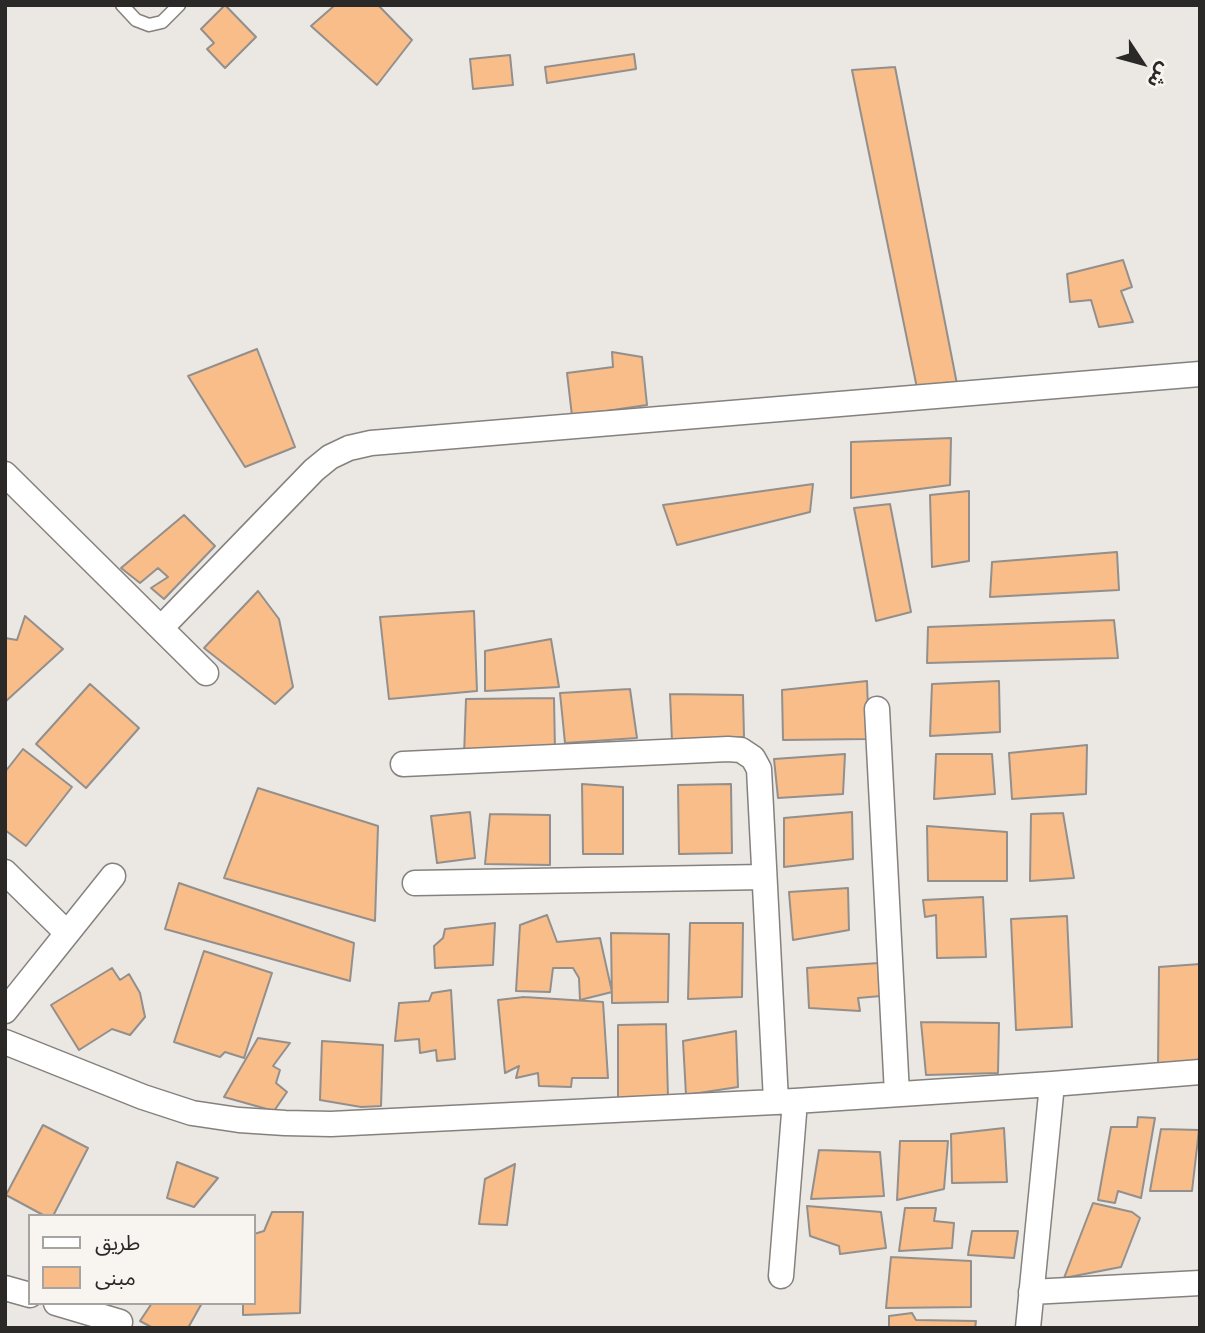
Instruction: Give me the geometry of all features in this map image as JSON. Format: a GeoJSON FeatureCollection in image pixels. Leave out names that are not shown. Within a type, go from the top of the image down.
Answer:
{"type":"FeatureCollection","features":[{"type":"Feature","properties":{"kind":"street"},"geometry":{"type":"LineString","coordinates":[[161,628],[314,470],[330,457],[349,448],[371,443],[1200,374]]}},
{"type":"Feature","properties":{"kind":"street"},"geometry":{"type":"LineString","coordinates":[[5,474],[206,673]]}},
{"type":"Feature","properties":{"kind":"street"},"geometry":{"type":"LineString","coordinates":[[877,709],[897,1094]]}},
{"type":"Feature","properties":{"kind":"street"},"geometry":{"type":"LineString","coordinates":[[403,764],[715,750],[741,750],[753,758],[759,769],[764,877],[786,1101],[781,1276]]}},
{"type":"Feature","properties":{"kind":"street"},"geometry":{"type":"LineString","coordinates":[[5,872],[68,933]]}},
{"type":"Feature","properties":{"kind":"street"},"geometry":{"type":"LineString","coordinates":[[5,1011],[113,876]]}},
{"type":"Feature","properties":{"kind":"street"},"geometry":{"type":"LineString","coordinates":[[415,883],[764,877]]}},
{"type":"Feature","properties":{"kind":"street"},"geometry":{"type":"LineString","coordinates":[[5,1042],[142,1097],[192,1113],[239,1120],[331,1124],[786,1101],[1200,1072]]}},
{"type":"Feature","properties":{"kind":"street"},"geometry":{"type":"LineString","coordinates":[[1028,1328],[1052,1084]]}},
{"type":"Feature","properties":{"kind":"street"},"geometry":{"type":"LineString","coordinates":[[1031,1292],[1200,1283]]}},
{"type":"Feature","properties":{"kind":"street"},"geometry":{"type":"LineString","coordinates":[[5,1288],[28,1294]]}},
{"type":"Feature","properties":{"kind":"street"},"geometry":{"type":"LineString","coordinates":[[63,1305],[120,1322]]}},
{"type":"Feature","properties":{"kind":"lane"},"geometry":{"type":"LineString","coordinates":[[122,5],[136,20],[149,25],[162,22],[178,5]]}},
{"type":"Feature","properties":{"kind":"building"},"geometry":{"type":"Polygon","coordinates":[[[225,5],[256,37],[225,68],[207,49],[214,43],[201,29],[225,5]]]}},
{"type":"Feature","properties":{"kind":"building"},"geometry":{"type":"Polygon","coordinates":[[[335,5],[378,5],[412,40],[377,85],[311,26],[335,5]]]}},
{"type":"Feature","properties":{"kind":"building"},"geometry":{"type":"Polygon","coordinates":[[[634,54],[636,69],[547,83],[545,67],[634,54]]]}},
{"type":"Feature","properties":{"kind":"building"},"geometry":{"type":"Polygon","coordinates":[[[510,55],[513,85],[473,89],[470,59],[510,55]]]}},
{"type":"Feature","properties":{"kind":"building"},"geometry":{"type":"Polygon","coordinates":[[[895,67],[957,384],[917,388],[852,70],[895,67]]]}},
{"type":"Feature","properties":{"kind":"building"},"geometry":{"type":"Polygon","coordinates":[[[1123,260],[1132,287],[1121,291],[1133,322],[1099,327],[1091,300],[1070,302],[1067,274],[1123,260]]]}},
{"type":"Feature","properties":{"kind":"building"},"geometry":{"type":"Polygon","coordinates":[[[257,349],[295,447],[245,467],[188,376],[257,349]]]}},
{"type":"Feature","properties":{"kind":"building"},"geometry":{"type":"Polygon","coordinates":[[[612,352],[642,357],[647,405],[572,416],[567,373],[613,367],[612,352]]]}},
{"type":"Feature","properties":{"kind":"building"},"geometry":{"type":"Polygon","coordinates":[[[951,438],[950,485],[851,498],[851,442],[951,438]]]}},
{"type":"Feature","properties":{"kind":"building"},"geometry":{"type":"Polygon","coordinates":[[[813,484],[810,512],[677,545],[663,505],[813,484]]]}},
{"type":"Feature","properties":{"kind":"building"},"geometry":{"type":"Polygon","coordinates":[[[969,491],[969,561],[932,567],[930,495],[969,491]]]}},
{"type":"Feature","properties":{"kind":"building"},"geometry":{"type":"Polygon","coordinates":[[[890,504],[911,612],[876,621],[854,508],[890,504]]]}},
{"type":"Feature","properties":{"kind":"building"},"geometry":{"type":"Polygon","coordinates":[[[184,515],[215,546],[164,599],[151,588],[168,577],[158,568],[140,583],[121,568],[184,515]]]}},
{"type":"Feature","properties":{"kind":"building"},"geometry":{"type":"Polygon","coordinates":[[[1117,552],[1119,590],[990,597],[992,562],[1117,552]]]}},
{"type":"Feature","properties":{"kind":"building"},"geometry":{"type":"Polygon","coordinates":[[[258,591],[279,619],[293,687],[275,704],[204,648],[258,591]]]}},
{"type":"Feature","properties":{"kind":"building"},"geometry":{"type":"Polygon","coordinates":[[[474,611],[477,691],[389,699],[380,617],[474,611]]]}},
{"type":"Feature","properties":{"kind":"building"},"geometry":{"type":"Polygon","coordinates":[[[25,616],[63,649],[5,702],[5,638],[17,640],[25,616]]]}},
{"type":"Feature","properties":{"kind":"building"},"geometry":{"type":"Polygon","coordinates":[[[1114,620],[1118,658],[927,663],[928,627],[1114,620]]]}},
{"type":"Feature","properties":{"kind":"building"},"geometry":{"type":"Polygon","coordinates":[[[551,639],[559,687],[485,691],[485,651],[551,639]]]}},
{"type":"Feature","properties":{"kind":"building"},"geometry":{"type":"Polygon","coordinates":[[[867,681],[869,739],[783,740],[782,690],[867,681]]]}},
{"type":"Feature","properties":{"kind":"building"},"geometry":{"type":"Polygon","coordinates":[[[999,681],[1000,732],[930,736],[932,684],[999,681]]]}},
{"type":"Feature","properties":{"kind":"building"},"geometry":{"type":"Polygon","coordinates":[[[90,684],[139,728],[86,788],[36,744],[90,684]]]}},
{"type":"Feature","properties":{"kind":"building"},"geometry":{"type":"Polygon","coordinates":[[[630,689],[637,738],[565,743],[560,693],[630,689]]]}},
{"type":"Feature","properties":{"kind":"building"},"geometry":{"type":"Polygon","coordinates":[[[670,694],[743,695],[744,737],[672,741],[670,694]]]}},
{"type":"Feature","properties":{"kind":"building"},"geometry":{"type":"Polygon","coordinates":[[[554,698],[555,751],[464,756],[466,699],[554,698]]]}},
{"type":"Feature","properties":{"kind":"building"},"geometry":{"type":"Polygon","coordinates":[[[1087,745],[1086,794],[1012,799],[1009,753],[1087,745]]]}},
{"type":"Feature","properties":{"kind":"building"},"geometry":{"type":"Polygon","coordinates":[[[23,749],[72,787],[26,846],[5,830],[5,772],[23,749]]]}},
{"type":"Feature","properties":{"kind":"building"},"geometry":{"type":"Polygon","coordinates":[[[845,754],[843,794],[778,798],[774,759],[845,754]]]}},
{"type":"Feature","properties":{"kind":"building"},"geometry":{"type":"Polygon","coordinates":[[[936,754],[992,754],[995,794],[934,799],[936,754]]]}},
{"type":"Feature","properties":{"kind":"building"},"geometry":{"type":"Polygon","coordinates":[[[582,784],[623,787],[623,854],[583,854],[582,784]]]}},
{"type":"Feature","properties":{"kind":"building"},"geometry":{"type":"Polygon","coordinates":[[[731,784],[732,853],[679,854],[678,785],[731,784]]]}},
{"type":"Feature","properties":{"kind":"building"},"geometry":{"type":"Polygon","coordinates":[[[258,788],[378,826],[375,921],[224,878],[258,788]]]}},
{"type":"Feature","properties":{"kind":"building"},"geometry":{"type":"Polygon","coordinates":[[[470,812],[475,858],[437,863],[431,816],[470,812]]]}},
{"type":"Feature","properties":{"kind":"building"},"geometry":{"type":"Polygon","coordinates":[[[852,812],[853,859],[784,867],[784,818],[852,812]]]}},
{"type":"Feature","properties":{"kind":"building"},"geometry":{"type":"Polygon","coordinates":[[[1063,813],[1074,878],[1030,881],[1031,814],[1063,813]]]}},
{"type":"Feature","properties":{"kind":"building"},"geometry":{"type":"Polygon","coordinates":[[[490,814],[550,815],[550,865],[485,864],[490,814]]]}},
{"type":"Feature","properties":{"kind":"building"},"geometry":{"type":"Polygon","coordinates":[[[927,826],[1007,832],[1007,881],[928,881],[927,826]]]}},
{"type":"Feature","properties":{"kind":"building"},"geometry":{"type":"Polygon","coordinates":[[[179,883],[354,943],[350,981],[165,929],[179,883]]]}},
{"type":"Feature","properties":{"kind":"building"},"geometry":{"type":"Polygon","coordinates":[[[848,888],[849,930],[793,940],[789,892],[848,888]]]}},
{"type":"Feature","properties":{"kind":"building"},"geometry":{"type":"Polygon","coordinates":[[[983,897],[986,957],[937,958],[936,915],[925,917],[923,900],[983,897]]]}},
{"type":"Feature","properties":{"kind":"building"},"geometry":{"type":"Polygon","coordinates":[[[547,915],[557,942],[600,938],[612,992],[580,1000],[579,978],[573,968],[553,968],[550,992],[516,991],[520,925],[547,915]]]}},
{"type":"Feature","properties":{"kind":"building"},"geometry":{"type":"Polygon","coordinates":[[[1067,916],[1072,1027],[1016,1030],[1011,919],[1067,916]]]}},
{"type":"Feature","properties":{"kind":"building"},"geometry":{"type":"Polygon","coordinates":[[[495,923],[493,965],[435,968],[434,946],[443,938],[445,929],[495,923]]]}},
{"type":"Feature","properties":{"kind":"building"},"geometry":{"type":"Polygon","coordinates":[[[690,923],[743,923],[742,997],[688,999],[690,923]]]}},
{"type":"Feature","properties":{"kind":"building"},"geometry":{"type":"Polygon","coordinates":[[[611,933],[669,934],[668,1002],[612,1003],[611,933]]]}},
{"type":"Feature","properties":{"kind":"building"},"geometry":{"type":"Polygon","coordinates":[[[204,951],[272,973],[244,1058],[225,1052],[220,1057],[174,1042],[204,951]]]}},
{"type":"Feature","properties":{"kind":"building"},"geometry":{"type":"Polygon","coordinates":[[[879,963],[881,996],[858,998],[860,1011],[809,1008],[807,968],[879,963]]]}},
{"type":"Feature","properties":{"kind":"building"},"geometry":{"type":"Polygon","coordinates":[[[1200,964],[1200,1062],[1158,1067],[1159,967],[1200,964]]]}},
{"type":"Feature","properties":{"kind":"building"},"geometry":{"type":"Polygon","coordinates":[[[112,968],[120,980],[129,974],[140,993],[145,1017],[130,1035],[112,1029],[79,1050],[51,1005],[112,968]]]}},
{"type":"Feature","properties":{"kind":"building"},"geometry":{"type":"Polygon","coordinates":[[[451,990],[455,1059],[437,1061],[436,1050],[420,1053],[419,1039],[395,1041],[399,1003],[429,1001],[432,993],[451,990]]]}},
{"type":"Feature","properties":{"kind":"building"},"geometry":{"type":"Polygon","coordinates":[[[524,997],[603,1002],[608,1078],[572,1078],[571,1087],[539,1086],[538,1073],[516,1078],[519,1066],[505,1073],[498,1000],[524,997]]]}},
{"type":"Feature","properties":{"kind":"building"},"geometry":{"type":"Polygon","coordinates":[[[921,1022],[999,1023],[998,1073],[926,1075],[921,1022]]]}},
{"type":"Feature","properties":{"kind":"building"},"geometry":{"type":"Polygon","coordinates":[[[666,1024],[668,1097],[618,1103],[618,1025],[666,1024]]]}},
{"type":"Feature","properties":{"kind":"building"},"geometry":{"type":"Polygon","coordinates":[[[736,1031],[738,1087],[686,1095],[683,1041],[736,1031]]]}},
{"type":"Feature","properties":{"kind":"building"},"geometry":{"type":"Polygon","coordinates":[[[258,1038],[290,1043],[273,1066],[280,1070],[276,1083],[287,1092],[274,1111],[224,1097],[258,1038]]]}},
{"type":"Feature","properties":{"kind":"building"},"geometry":{"type":"Polygon","coordinates":[[[322,1041],[383,1045],[381,1106],[361,1107],[320,1100],[322,1041]]]}},
{"type":"Feature","properties":{"kind":"building"},"geometry":{"type":"Polygon","coordinates":[[[1138,1117],[1155,1118],[1141,1198],[1118,1191],[1115,1203],[1098,1200],[1111,1127],[1137,1127],[1138,1117]]]}},
{"type":"Feature","properties":{"kind":"building"},"geometry":{"type":"Polygon","coordinates":[[[43,1125],[88,1148],[54,1214],[41,1214],[6,1195],[43,1125]]]}},
{"type":"Feature","properties":{"kind":"building"},"geometry":{"type":"Polygon","coordinates":[[[1004,1128],[1007,1182],[952,1183],[951,1134],[1004,1128]]]}},
{"type":"Feature","properties":{"kind":"building"},"geometry":{"type":"Polygon","coordinates":[[[1161,1129],[1199,1130],[1192,1191],[1150,1191],[1161,1129]]]}},
{"type":"Feature","properties":{"kind":"building"},"geometry":{"type":"Polygon","coordinates":[[[900,1141],[948,1141],[944,1189],[897,1200],[900,1141]]]}},
{"type":"Feature","properties":{"kind":"building"},"geometry":{"type":"Polygon","coordinates":[[[819,1150],[880,1152],[884,1196],[811,1199],[819,1150]]]}},
{"type":"Feature","properties":{"kind":"building"},"geometry":{"type":"Polygon","coordinates":[[[177,1162],[218,1178],[194,1207],[167,1198],[177,1162]]]}},
{"type":"Feature","properties":{"kind":"building"},"geometry":{"type":"Polygon","coordinates":[[[515,1164],[507,1225],[479,1224],[485,1179],[515,1164]]]}},
{"type":"Feature","properties":{"kind":"building"},"geometry":{"type":"Polygon","coordinates":[[[1093,1203],[1132,1212],[1140,1218],[1121,1267],[1064,1278],[1093,1203]]]}},
{"type":"Feature","properties":{"kind":"building"},"geometry":{"type":"Polygon","coordinates":[[[807,1206],[881,1212],[886,1248],[840,1254],[839,1246],[810,1236],[807,1206]]]}},
{"type":"Feature","properties":{"kind":"building"},"geometry":{"type":"Polygon","coordinates":[[[905,1208],[936,1208],[934,1221],[954,1223],[952,1248],[899,1251],[905,1208]]]}},
{"type":"Feature","properties":{"kind":"building"},"geometry":{"type":"Polygon","coordinates":[[[272,1212],[303,1212],[300,1313],[243,1315],[243,1305],[256,1305],[256,1233],[264,1231],[272,1212]]]}},
{"type":"Feature","properties":{"kind":"building"},"geometry":{"type":"Polygon","coordinates":[[[972,1231],[1018,1231],[1014,1258],[968,1255],[972,1231]]]}},
{"type":"Feature","properties":{"kind":"building"},"geometry":{"type":"Polygon","coordinates":[[[891,1257],[971,1261],[971,1307],[886,1308],[891,1257]]]}},
{"type":"Feature","properties":{"kind":"building"},"geometry":{"type":"Polygon","coordinates":[[[151,1305],[201,1305],[188,1328],[153,1328],[140,1321],[151,1305]]]}},
{"type":"Feature","properties":{"kind":"building"},"geometry":{"type":"Polygon","coordinates":[[[912,1313],[916,1320],[976,1321],[975,1328],[889,1328],[889,1316],[912,1313]]]}}]}
